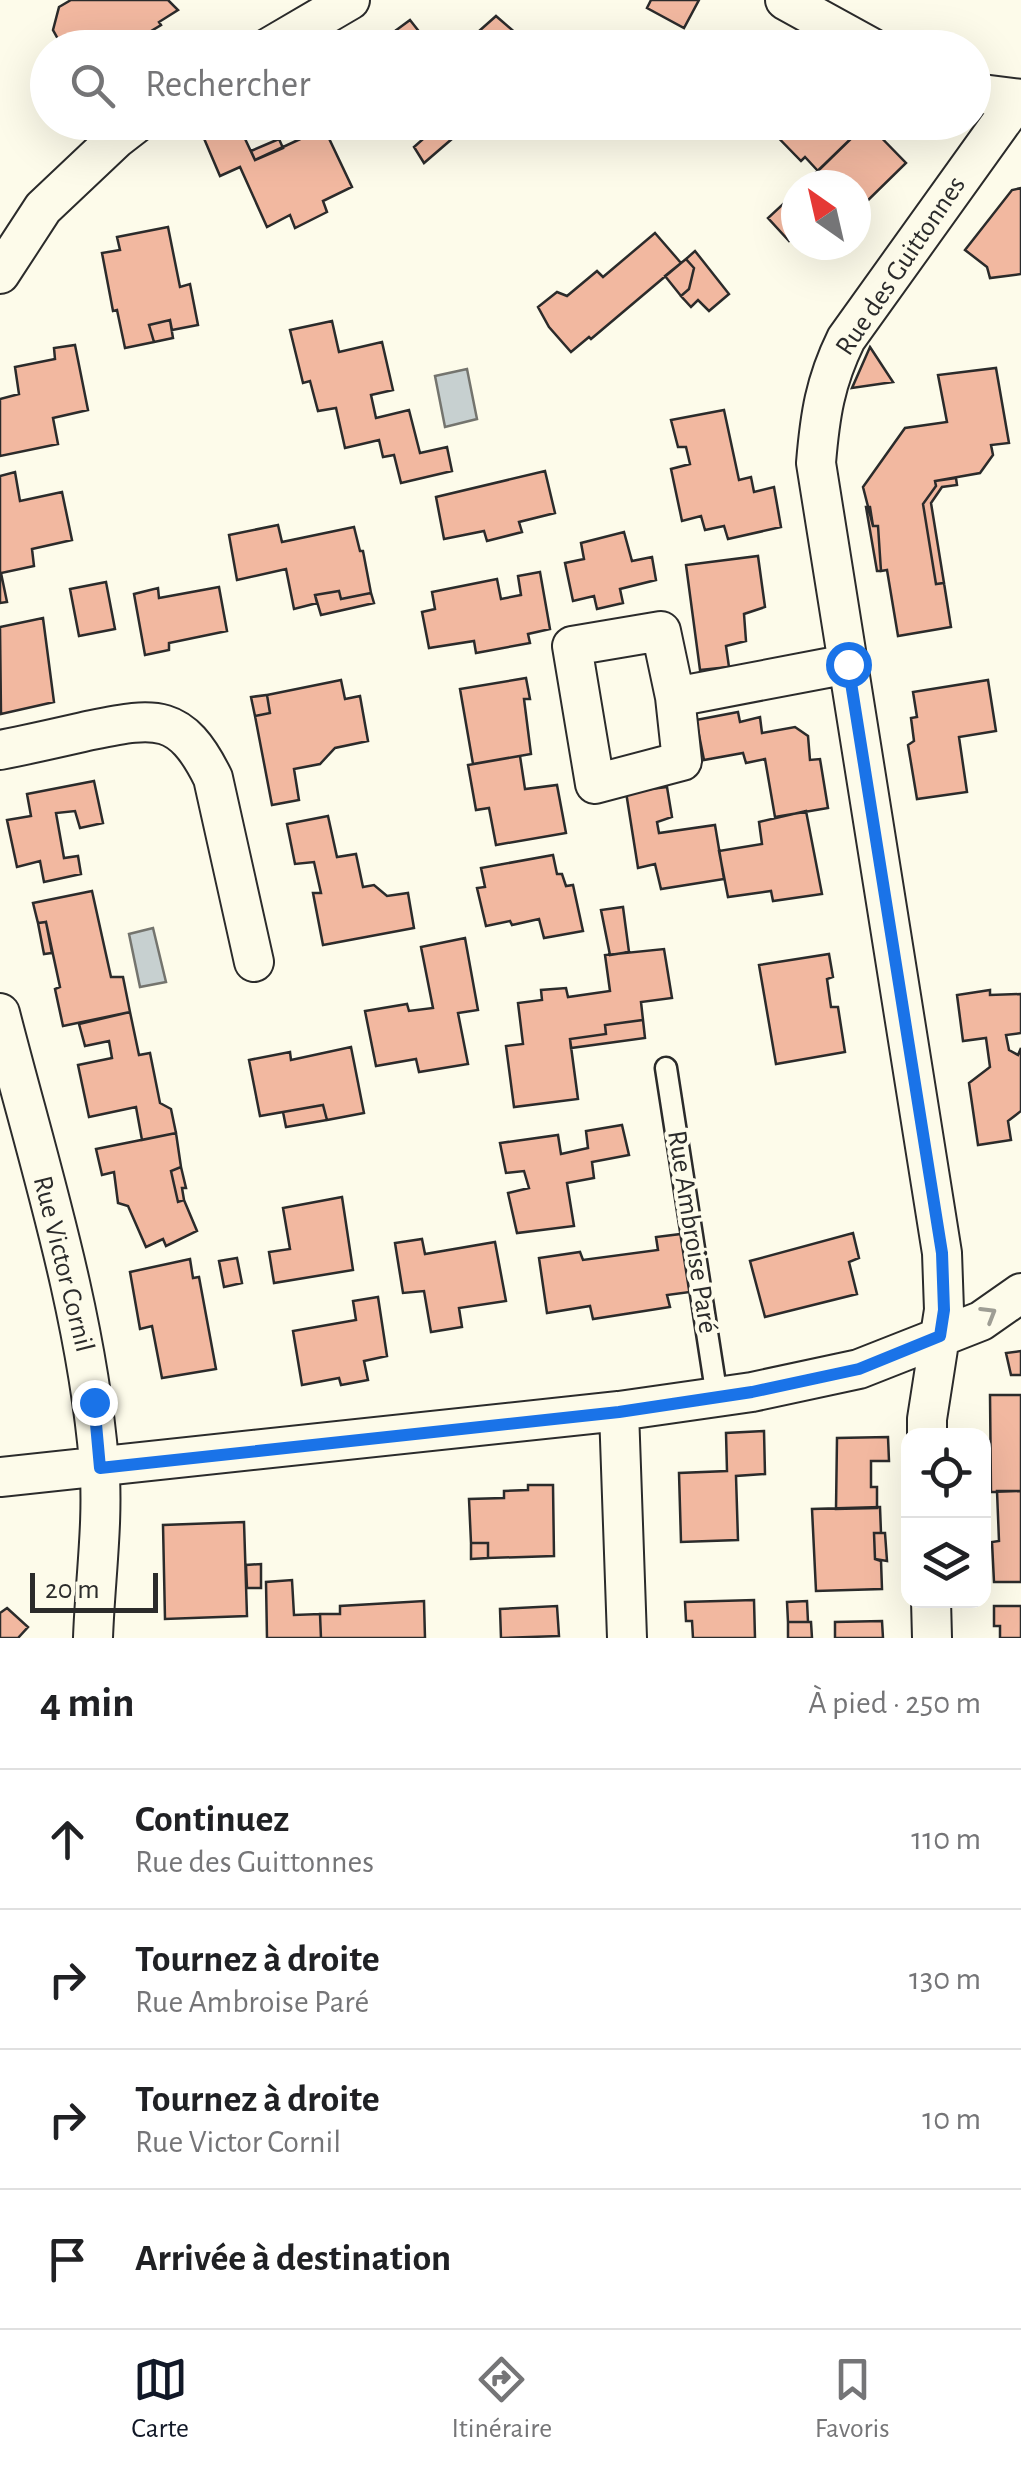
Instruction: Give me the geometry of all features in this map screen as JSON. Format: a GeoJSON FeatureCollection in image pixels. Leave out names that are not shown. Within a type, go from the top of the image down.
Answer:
{"type":"FeatureCollection","features":[{"type":"Feature","properties":{"kind":"street"},"geometry":{"type":"LineString","coordinates":[[299,30],[350,0]]}},
{"type":"Feature","properties":{"kind":"street"},"geometry":{"type":"LineString","coordinates":[[785,0],[839,30]]}},
{"type":"Feature","properties":{"kind":"street"},"geometry":{"type":"LineString","coordinates":[[991,95],[1019,99]]}},
{"type":"Feature","properties":{"kind":"street","name":"Rue des Guittonnes"},"geometry":{"type":"LineString","coordinates":[[991,137],[1019,99]]}},
{"type":"Feature","properties":{"kind":"street"},"geometry":{"type":"LineString","coordinates":[[0,274],[43,208],[114,140]]}},
{"type":"Feature","properties":{"kind":"street","name":"Rue des Guittonnes"},"geometry":{"type":"LineString","coordinates":[[928,1428],[944,1310],[942,1253],[816,463],[820,412],[829,374],[846,338],[989,140]]}},
{"type":"Feature","properties":{"kind":"street"},"geometry":{"type":"LineString","coordinates":[[675,697],[848,664]]}},
{"type":"Feature","properties":{"kind":"street"},"geometry":{"type":"LineString","coordinates":[[0,750],[144,719],[168,726],[188,738],[214,778],[254,962]]}},
{"type":"Feature","properties":{"kind":"street","name":"Rue Victor Cornil"},"geometry":{"type":"LineString","coordinates":[[0,1013],[81,1332],[94,1402],[100,1468],[93,1638]]}},
{"type":"Feature","properties":{"kind":"street"},"geometry":{"type":"LineString","coordinates":[[0,1478],[619,1412],[717,1397],[859,1369],[981,1321],[1021,1292]]}},
{"type":"Feature","properties":{"kind":"street"},"geometry":{"type":"LineString","coordinates":[[619,1412],[627,1638]]}},
{"type":"Feature","properties":{"kind":"street"},"geometry":{"type":"LineString","coordinates":[[931,1608],[932,1638]]}},
{"type":"Feature","properties":{"kind":"lane","name":"Rue Ambroise Paré"},"geometry":{"type":"LineString","coordinates":[[666,1068],[717,1397]]}},
{"type":"Feature","properties":{"kind":"shaded area"},"geometry":{"type":"Polygon","coordinates":[[[467,369],[477,419],[445,427],[435,376],[467,369]]]}},
{"type":"Feature","properties":{"kind":"shaded area"},"geometry":{"type":"Polygon","coordinates":[[[153,928],[166,982],[140,987],[129,934],[153,928]]]}},
{"type":"Feature","properties":{"kind":"building"},"geometry":{"type":"Polygon","coordinates":[[[71,0],[168,0],[178,10],[153,30],[53,30],[59,7],[71,0]]]}},
{"type":"Feature","properties":{"kind":"building"},"geometry":{"type":"Polygon","coordinates":[[[651,0],[699,0],[684,28],[647,8],[651,0]]]}},
{"type":"Feature","properties":{"kind":"building"},"geometry":{"type":"Polygon","coordinates":[[[496,16],[512,30],[480,30],[496,16]]]}},
{"type":"Feature","properties":{"kind":"building"},"geometry":{"type":"Polygon","coordinates":[[[410,20],[418,30],[396,30],[410,20]]]}},
{"type":"Feature","properties":{"kind":"building"},"geometry":{"type":"Polygon","coordinates":[[[205,140],[246,140],[255,160],[298,140],[330,140],[352,187],[323,201],[327,212],[295,228],[290,215],[267,227],[240,167],[220,176],[205,140]]]}},
{"type":"Feature","properties":{"kind":"building"},"geometry":{"type":"Polygon","coordinates":[[[277,140],[283,148],[255,160],[251,151],[277,140]]]}},
{"type":"Feature","properties":{"kind":"building"},"geometry":{"type":"Polygon","coordinates":[[[422,140],[451,140],[424,163],[414,147],[422,140]]]}},
{"type":"Feature","properties":{"kind":"building"},"geometry":{"type":"Polygon","coordinates":[[[781,140],[850,140],[819,170],[805,157],[801,161],[781,140]]]}},
{"type":"Feature","properties":{"kind":"building"},"geometry":{"type":"Polygon","coordinates":[[[849,140],[884,140],[906,163],[871,197],[871,170],[818,170],[849,140]]]}},
{"type":"Feature","properties":{"kind":"building"},"geometry":{"type":"Polygon","coordinates":[[[1021,188],[1021,274],[990,278],[987,267],[965,250],[1012,190],[1021,188]]]}},
{"type":"Feature","properties":{"kind":"building"},"geometry":{"type":"Polygon","coordinates":[[[781,206],[781,232],[768,218],[781,206]]]}},
{"type":"Feature","properties":{"kind":"building"},"geometry":{"type":"Polygon","coordinates":[[[168,227],[180,287],[190,284],[198,325],[172,330],[170,320],[149,325],[154,342],[125,348],[102,253],[120,250],[117,237],[168,227]]]}},
{"type":"Feature","properties":{"kind":"building"},"geometry":{"type":"Polygon","coordinates":[[[655,233],[681,263],[571,352],[538,307],[557,292],[567,296],[597,271],[603,277],[655,233]]]}},
{"type":"Feature","properties":{"kind":"building"},"geometry":{"type":"Polygon","coordinates":[[[695,251],[729,294],[709,311],[698,300],[691,307],[681,296],[689,289],[694,268],[686,259],[695,251]]]}},
{"type":"Feature","properties":{"kind":"building"},"geometry":{"type":"Polygon","coordinates":[[[686,259],[694,268],[689,289],[681,296],[665,276],[686,259]]]}},
{"type":"Feature","properties":{"kind":"building"},"geometry":{"type":"Polygon","coordinates":[[[170,320],[173,338],[154,342],[149,325],[170,320]]]}},
{"type":"Feature","properties":{"kind":"building"},"geometry":{"type":"Polygon","coordinates":[[[332,321],[339,352],[382,342],[393,390],[371,395],[376,418],[409,410],[420,453],[447,447],[452,471],[401,483],[394,455],[383,457],[379,440],[345,448],[336,408],[318,411],[310,381],[303,383],[290,330],[332,321]]]}},
{"type":"Feature","properties":{"kind":"building"},"geometry":{"type":"Polygon","coordinates":[[[75,345],[88,410],[53,418],[58,444],[0,456],[0,399],[19,394],[15,367],[55,359],[54,348],[75,345]]]}},
{"type":"Feature","properties":{"kind":"building"},"geometry":{"type":"Polygon","coordinates":[[[870,347],[893,382],[852,388],[870,347]]]}},
{"type":"Feature","properties":{"kind":"building"},"geometry":{"type":"Polygon","coordinates":[[[996,368],[1009,443],[991,445],[993,455],[980,473],[935,481],[936,486],[923,504],[936,584],[944,583],[951,627],[898,636],[887,570],[881,571],[878,526],[873,526],[863,487],[905,428],[947,422],[938,375],[996,368]]]}},
{"type":"Feature","properties":{"kind":"building"},"geometry":{"type":"Polygon","coordinates":[[[724,410],[739,480],[751,477],[754,492],[774,487],[781,527],[728,539],[724,526],[705,530],[701,516],[682,521],[671,469],[690,464],[686,447],[678,447],[671,420],[724,410]]]}},
{"type":"Feature","properties":{"kind":"building"},"geometry":{"type":"Polygon","coordinates":[[[545,471],[555,513],[519,522],[522,532],[487,541],[484,531],[444,539],[436,497],[545,471]]]}},
{"type":"Feature","properties":{"kind":"building"},"geometry":{"type":"Polygon","coordinates":[[[15,472],[20,501],[62,492],[72,540],[32,549],[34,566],[1,573],[7,602],[0,603],[0,476],[15,472]]]}},
{"type":"Feature","properties":{"kind":"building"},"geometry":{"type":"Polygon","coordinates":[[[956,478],[957,485],[942,487],[931,503],[944,583],[936,584],[923,504],[936,486],[935,481],[956,478]]]}},
{"type":"Feature","properties":{"kind":"building"},"geometry":{"type":"Polygon","coordinates":[[[866,507],[870,507],[873,526],[878,526],[881,571],[877,571],[866,507]]]}},
{"type":"Feature","properties":{"kind":"building"},"geometry":{"type":"Polygon","coordinates":[[[278,525],[282,542],[354,527],[371,593],[341,599],[339,591],[315,595],[317,603],[294,609],[286,569],[237,580],[229,535],[278,525]]]}},
{"type":"Feature","properties":{"kind":"building"},"geometry":{"type":"Polygon","coordinates":[[[624,532],[632,561],[652,557],[656,580],[620,589],[623,603],[597,609],[594,596],[573,601],[565,563],[584,559],[581,543],[624,532]]]}},
{"type":"Feature","properties":{"kind":"building"},"geometry":{"type":"Polygon","coordinates":[[[758,556],[765,607],[744,614],[746,641],[726,646],[729,667],[700,670],[686,565],[758,556]]]}},
{"type":"Feature","properties":{"kind":"building"},"geometry":{"type":"Polygon","coordinates":[[[540,572],[550,629],[528,634],[530,643],[476,653],[474,641],[429,648],[422,612],[435,609],[432,592],[497,579],[501,599],[521,595],[518,576],[540,572]]]}},
{"type":"Feature","properties":{"kind":"building"},"geometry":{"type":"Polygon","coordinates":[[[106,582],[115,629],[79,636],[70,589],[106,582]]]}},
{"type":"Feature","properties":{"kind":"building"},"geometry":{"type":"Polygon","coordinates":[[[219,587],[227,631],[169,643],[169,650],[145,655],[134,594],[158,588],[159,598],[219,587]]]}},
{"type":"Feature","properties":{"kind":"building"},"geometry":{"type":"Polygon","coordinates":[[[339,591],[341,599],[371,593],[374,603],[321,615],[315,595],[339,591]]]}},
{"type":"Feature","properties":{"kind":"building"},"geometry":{"type":"Polygon","coordinates":[[[43,618],[54,702],[1,714],[0,627],[43,618]]]}},
{"type":"Feature","properties":{"kind":"building"},"geometry":{"type":"Polygon","coordinates":[[[526,678],[530,699],[524,699],[531,754],[473,764],[460,689],[526,678]]]}},
{"type":"Feature","properties":{"kind":"building"},"geometry":{"type":"Polygon","coordinates":[[[341,680],[345,699],[360,696],[368,741],[335,748],[320,764],[294,769],[299,800],[272,805],[255,716],[270,713],[267,695],[341,680]]]}},
{"type":"Feature","properties":{"kind":"building"},"geometry":{"type":"Polygon","coordinates":[[[988,680],[996,731],[959,737],[967,792],[917,799],[908,745],[914,741],[911,718],[917,717],[913,692],[988,680]]]}},
{"type":"Feature","properties":{"kind":"building"},"geometry":{"type":"Polygon","coordinates":[[[267,695],[270,713],[255,716],[251,697],[267,695]]]}},
{"type":"Feature","properties":{"kind":"building"},"geometry":{"type":"Polygon","coordinates":[[[738,712],[740,722],[760,717],[762,733],[795,727],[808,736],[810,760],[820,759],[828,808],[775,817],[765,759],[746,763],[743,753],[704,760],[696,720],[738,712]]]}},
{"type":"Feature","properties":{"kind":"building"},"geometry":{"type":"Polygon","coordinates":[[[520,756],[525,789],[557,785],[566,833],[496,845],[489,808],[476,810],[468,765],[520,756]]]}},
{"type":"Feature","properties":{"kind":"building"},"geometry":{"type":"Polygon","coordinates":[[[94,781],[103,823],[80,828],[75,811],[56,813],[64,858],[78,856],[81,874],[44,882],[40,861],[17,867],[7,820],[31,816],[27,794],[94,781]]]}},
{"type":"Feature","properties":{"kind":"building"},"geometry":{"type":"Polygon","coordinates":[[[667,787],[672,817],[657,822],[659,833],[715,825],[724,879],[661,889],[655,864],[638,868],[626,792],[667,787]]]}},
{"type":"Feature","properties":{"kind":"building"},"geometry":{"type":"Polygon","coordinates":[[[806,811],[822,894],[773,901],[771,891],[728,897],[719,851],[762,844],[759,822],[806,811]]]}},
{"type":"Feature","properties":{"kind":"building"},"geometry":{"type":"Polygon","coordinates":[[[328,816],[337,857],[356,854],[363,887],[374,885],[387,896],[408,893],[414,928],[323,945],[313,893],[321,893],[314,862],[295,864],[287,824],[328,816]]]}},
{"type":"Feature","properties":{"kind":"building"},"geometry":{"type":"Polygon","coordinates":[[[553,855],[557,874],[562,874],[566,886],[573,885],[583,931],[544,938],[539,919],[486,926],[477,888],[485,887],[481,868],[553,855]]]}},
{"type":"Feature","properties":{"kind":"building"},"geometry":{"type":"Polygon","coordinates":[[[92,891],[111,977],[123,977],[130,1012],[63,1026],[55,989],[60,987],[46,922],[38,923],[33,903],[92,891]]]}},
{"type":"Feature","properties":{"kind":"building"},"geometry":{"type":"Polygon","coordinates":[[[623,907],[629,952],[610,955],[601,910],[623,907]]]}},
{"type":"Feature","properties":{"kind":"building"},"geometry":{"type":"Polygon","coordinates":[[[46,922],[52,953],[44,954],[38,923],[46,922]]]}},
{"type":"Feature","properties":{"kind":"building"},"geometry":{"type":"Polygon","coordinates":[[[465,938],[478,1010],[458,1013],[468,1064],[419,1072],[416,1059],[376,1066],[365,1011],[407,1004],[409,1011],[433,1008],[421,947],[465,938]]]}},
{"type":"Feature","properties":{"kind":"building"},"geometry":{"type":"Polygon","coordinates":[[[664,949],[672,998],[641,1002],[643,1020],[605,1025],[606,1034],[570,1039],[578,1099],[514,1107],[506,1046],[523,1044],[518,1003],[542,1000],[541,990],[566,988],[568,997],[610,991],[605,955],[664,949]]]}},
{"type":"Feature","properties":{"kind":"building"},"geometry":{"type":"Polygon","coordinates":[[[829,954],[833,977],[827,979],[831,1007],[838,1007],[845,1052],[776,1064],[759,965],[829,954]]]}},
{"type":"Feature","properties":{"kind":"building"},"geometry":{"type":"Polygon","coordinates":[[[990,990],[990,995],[1021,994],[1021,1033],[1006,1035],[1009,1050],[1018,1055],[1021,1048],[1021,1111],[1008,1121],[1011,1140],[978,1145],[969,1083],[990,1067],[986,1038],[963,1041],[957,995],[990,990]]]}},
{"type":"Feature","properties":{"kind":"building"},"geometry":{"type":"Polygon","coordinates":[[[130,1012],[139,1055],[150,1053],[160,1103],[171,1109],[176,1133],[142,1140],[136,1107],[89,1117],[78,1065],[112,1058],[109,1041],[85,1046],[79,1024],[130,1012]]]}},
{"type":"Feature","properties":{"kind":"building"},"geometry":{"type":"Polygon","coordinates":[[[643,1020],[645,1038],[571,1048],[570,1039],[606,1034],[605,1025],[643,1020]]]}},
{"type":"Feature","properties":{"kind":"building"},"geometry":{"type":"Polygon","coordinates":[[[351,1047],[364,1113],[327,1120],[323,1105],[260,1116],[249,1060],[290,1052],[291,1060],[351,1047]]]}},
{"type":"Feature","properties":{"kind":"building"},"geometry":{"type":"Polygon","coordinates":[[[323,1105],[327,1120],[286,1127],[283,1112],[323,1105]]]}},
{"type":"Feature","properties":{"kind":"building"},"geometry":{"type":"Polygon","coordinates":[[[622,1125],[629,1155],[592,1162],[594,1178],[567,1183],[574,1226],[517,1233],[508,1193],[529,1188],[524,1171],[506,1173],[500,1143],[558,1135],[561,1154],[588,1148],[586,1131],[622,1125]]]}},
{"type":"Feature","properties":{"kind":"building"},"geometry":{"type":"Polygon","coordinates":[[[176,1133],[181,1167],[171,1171],[178,1202],[184,1200],[197,1231],[166,1246],[163,1239],[146,1247],[128,1206],[118,1203],[114,1172],[102,1175],[96,1149],[176,1133]]]}},
{"type":"Feature","properties":{"kind":"building"},"geometry":{"type":"Polygon","coordinates":[[[181,1167],[186,1188],[182,1188],[184,1200],[178,1202],[171,1171],[181,1167]]]}},
{"type":"Feature","properties":{"kind":"building"},"geometry":{"type":"Polygon","coordinates":[[[342,1197],[353,1270],[274,1283],[269,1252],[290,1249],[283,1208],[342,1197]]]}},
{"type":"Feature","properties":{"kind":"building"},"geometry":{"type":"Polygon","coordinates":[[[853,1233],[859,1258],[849,1262],[857,1294],[765,1317],[750,1261],[853,1233]]]}},
{"type":"Feature","properties":{"kind":"building"},"geometry":{"type":"Polygon","coordinates":[[[681,1234],[690,1292],[667,1295],[670,1307],[593,1319],[590,1306],[547,1313],[539,1258],[580,1252],[583,1260],[658,1250],[656,1237],[681,1234]]]}},
{"type":"Feature","properties":{"kind":"building"},"geometry":{"type":"Polygon","coordinates":[[[422,1239],[425,1254],[495,1242],[506,1301],[459,1308],[462,1327],[431,1332],[424,1291],[403,1293],[395,1243],[422,1239]]]}},
{"type":"Feature","properties":{"kind":"building"},"geometry":{"type":"Polygon","coordinates":[[[237,1258],[242,1283],[224,1287],[219,1261],[237,1258]]]}},
{"type":"Feature","properties":{"kind":"building"},"geometry":{"type":"Polygon","coordinates":[[[190,1259],[193,1278],[199,1277],[216,1369],[162,1378],[152,1326],[140,1329],[130,1272],[190,1259]]]}},
{"type":"Feature","properties":{"kind":"building"},"geometry":{"type":"Polygon","coordinates":[[[378,1297],[387,1356],[364,1361],[368,1380],[341,1385],[339,1378],[302,1385],[293,1331],[356,1320],[353,1301],[378,1297]]]}},
{"type":"Feature","properties":{"kind":"building"},"geometry":{"type":"Polygon","coordinates":[[[1021,1351],[1021,1375],[1011,1375],[1006,1353],[1021,1351]]]}},
{"type":"Feature","properties":{"kind":"building"},"geometry":{"type":"Polygon","coordinates":[[[990,1395],[1021,1395],[1021,1491],[991,1492],[990,1395]]]}},
{"type":"Feature","properties":{"kind":"building"},"geometry":{"type":"Polygon","coordinates":[[[764,1431],[765,1474],[736,1476],[738,1540],[681,1542],[679,1473],[727,1471],[726,1433],[764,1431]]]}},
{"type":"Feature","properties":{"kind":"building"},"geometry":{"type":"Polygon","coordinates":[[[888,1437],[889,1461],[871,1461],[871,1487],[877,1487],[877,1508],[836,1509],[837,1438],[888,1437]]]}},
{"type":"Feature","properties":{"kind":"building"},"geometry":{"type":"Polygon","coordinates":[[[528,1485],[553,1485],[554,1556],[488,1558],[488,1543],[471,1543],[469,1499],[504,1498],[504,1491],[528,1490],[528,1485]]]}},
{"type":"Feature","properties":{"kind":"building"},"geometry":{"type":"Polygon","coordinates":[[[997,1491],[1021,1491],[1021,1582],[994,1582],[992,1542],[999,1541],[997,1491]]]}},
{"type":"Feature","properties":{"kind":"building"},"geometry":{"type":"Polygon","coordinates":[[[880,1507],[881,1533],[874,1533],[882,1589],[816,1591],[812,1509],[880,1507]]]}},
{"type":"Feature","properties":{"kind":"building"},"geometry":{"type":"Polygon","coordinates":[[[244,1522],[247,1616],[165,1619],[163,1525],[244,1522]]]}},
{"type":"Feature","properties":{"kind":"building"},"geometry":{"type":"Polygon","coordinates":[[[874,1533],[885,1533],[887,1561],[875,1559],[874,1533]]]}},
{"type":"Feature","properties":{"kind":"building"},"geometry":{"type":"Polygon","coordinates":[[[471,1543],[488,1543],[488,1558],[471,1559],[471,1543]]]}},
{"type":"Feature","properties":{"kind":"building"},"geometry":{"type":"Polygon","coordinates":[[[261,1564],[261,1588],[247,1588],[246,1565],[261,1564]]]}},
{"type":"Feature","properties":{"kind":"building"},"geometry":{"type":"Polygon","coordinates":[[[292,1580],[294,1615],[320,1614],[321,1638],[267,1638],[266,1582],[292,1580]]]}},
{"type":"Feature","properties":{"kind":"building"},"geometry":{"type":"Polygon","coordinates":[[[754,1600],[755,1638],[693,1638],[692,1621],[686,1621],[685,1602],[754,1600]]]}},
{"type":"Feature","properties":{"kind":"building"},"geometry":{"type":"Polygon","coordinates":[[[424,1601],[425,1638],[321,1638],[320,1614],[340,1614],[340,1606],[424,1601]]]}},
{"type":"Feature","properties":{"kind":"building"},"geometry":{"type":"Polygon","coordinates":[[[807,1601],[808,1622],[788,1622],[787,1602],[807,1601]]]}},
{"type":"Feature","properties":{"kind":"building"},"geometry":{"type":"Polygon","coordinates":[[[557,1606],[559,1636],[501,1638],[500,1609],[557,1606]]]}},
{"type":"Feature","properties":{"kind":"building"},"geometry":{"type":"Polygon","coordinates":[[[994,1606],[1021,1606],[1021,1638],[1000,1638],[1000,1626],[994,1626],[994,1606]]]}},
{"type":"Feature","properties":{"kind":"building"},"geometry":{"type":"Polygon","coordinates":[[[7,1608],[28,1627],[18,1638],[0,1638],[0,1613],[7,1608]]]}},
{"type":"Feature","properties":{"kind":"building"},"geometry":{"type":"Polygon","coordinates":[[[882,1621],[883,1638],[835,1638],[835,1622],[882,1621]]]}},
{"type":"Feature","properties":{"kind":"building"},"geometry":{"type":"Polygon","coordinates":[[[788,1622],[811,1622],[812,1638],[788,1638],[788,1622]]]}},
{"type":"Feature","properties":{"kind":"route"},"geometry":{"type":"LineString","coordinates":[[94,1402],[100,1468],[619,1412],[752,1392],[859,1369],[940,1336],[944,1310],[942,1253],[848,664]]}}]}
